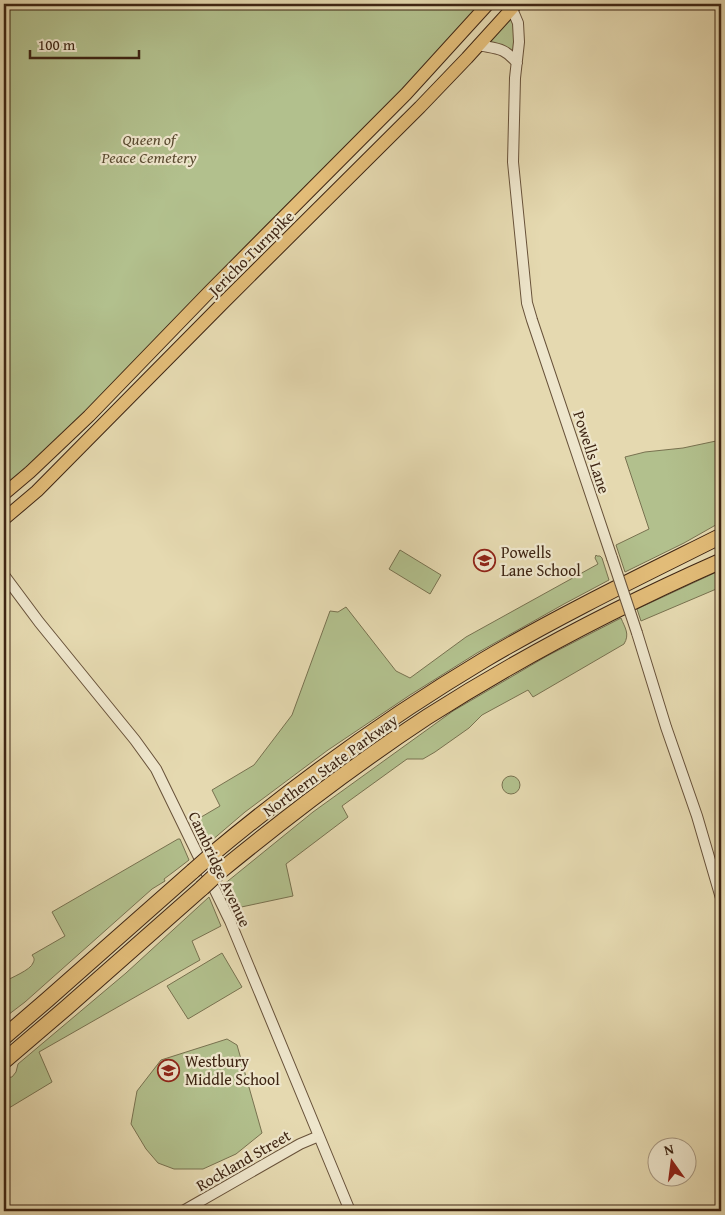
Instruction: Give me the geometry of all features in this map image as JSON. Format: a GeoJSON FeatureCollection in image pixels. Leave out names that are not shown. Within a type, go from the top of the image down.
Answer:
{"type":"FeatureCollection","features":[{"type":"Feature","properties":{"kind":"highway","name":"Northern State Parkway"},"geometry":{"type":"LineString","coordinates":[[4,1037],[210,856],[266,810],[373,731],[485,660],[554,621],[721,536]]}},
{"type":"Feature","properties":{"kind":"highway","name":"Northern State Parkway"},"geometry":{"type":"LineString","coordinates":[[4,1061],[218,874],[276,825],[340,777],[457,698],[518,662],[644,596],[721,561]]}},
{"type":"Feature","properties":{"kind":"highway"},"geometry":{"type":"LineString","coordinates":[[4,1023],[66,983]]}},
{"type":"Feature","properties":{"kind":"highway"},"geometry":{"type":"LineString","coordinates":[[4,1068],[26,1043]]}},
{"type":"Feature","properties":{"kind":"main road","name":"Jericho Turnpike"},"geometry":{"type":"LineString","coordinates":[[4,494],[90,416],[216,285],[406,94],[488,4]]}},
{"type":"Feature","properties":{"kind":"main road","name":"Jericho Turnpike"},"geometry":{"type":"LineString","coordinates":[[4,519],[37,491],[420,107],[467,58],[513,5]]}},
{"type":"Feature","properties":{"kind":"street","name":"Powells Lane"},"geometry":{"type":"LineString","coordinates":[[513,5],[518,23],[519,42],[515,78],[513,162],[527,303],[637,633],[721,898]]}},
{"type":"Feature","properties":{"kind":"street"},"geometry":{"type":"LineString","coordinates":[[478,45],[503,49],[517,63]]}},
{"type":"Feature","properties":{"kind":"street","name":"Cambridge Avenue"},"geometry":{"type":"LineString","coordinates":[[4,575],[156,768],[230,921],[350,1211]]}},
{"type":"Feature","properties":{"kind":"street","name":"Rockland Street"},"geometry":{"type":"LineString","coordinates":[[183,1211],[300,1144],[319,1136]]}},
{"type":"Feature","properties":{"kind":"green space","name":"Queen of Peace Cemetery"},"geometry":{"type":"Polygon","coordinates":[[[4,4],[488,4],[4,494],[4,4]]]}},
{"type":"Feature","properties":{"kind":"green space"},"geometry":{"type":"Polygon","coordinates":[[[512,13],[516,24],[515,56],[502,45],[485,43],[512,13]]]}},
{"type":"Feature","properties":{"kind":"green space"},"geometry":{"type":"Polygon","coordinates":[[[716,441],[721,462],[721,522],[684,543],[625,572],[616,545],[649,529],[625,457],[716,441]]]}},
{"type":"Feature","properties":{"kind":"green space"},"geometry":{"type":"Polygon","coordinates":[[[400,550],[441,575],[430,594],[389,569],[400,550]]]}},
{"type":"Feature","properties":{"kind":"green space"},"geometry":{"type":"Polygon","coordinates":[[[596,555],[602,558],[609,580],[477,653],[410,695],[328,750],[245,812],[204,847],[191,823],[220,806],[212,790],[254,765],[292,715],[330,611],[338,612],[346,607],[396,671],[410,678],[466,637],[598,564],[595,558],[596,555]]]}},
{"type":"Feature","properties":{"kind":"green space"},"geometry":{"type":"Polygon","coordinates":[[[721,570],[721,587],[641,621],[637,609],[721,570]]]}},
{"type":"Feature","properties":{"kind":"green space"},"geometry":{"type":"Polygon","coordinates":[[[621,618],[627,634],[624,644],[533,697],[528,690],[482,715],[469,728],[435,752],[423,759],[407,759],[342,806],[348,817],[286,864],[293,896],[232,909],[223,885],[313,812],[453,711],[547,656],[621,618]]]}},
{"type":"Feature","properties":{"kind":"green space"},"geometry":{"type":"Polygon","coordinates":[[[507,776],[515,776],[520,781],[518,792],[507,794],[502,789],[502,781],[507,776]]]}},
{"type":"Feature","properties":{"kind":"green space"},"geometry":{"type":"Polygon","coordinates":[[[180,839],[189,860],[164,879],[165,881],[152,889],[25,1002],[4,1018],[4,982],[31,966],[34,962],[32,955],[65,936],[52,912],[180,839]]]}},
{"type":"Feature","properties":{"kind":"green space"},"geometry":{"type":"Polygon","coordinates":[[[209,897],[221,926],[192,941],[200,960],[39,1052],[52,1082],[4,1111],[4,1078],[12,1077],[16,1072],[18,1064],[126,973],[209,897]]]}},
{"type":"Feature","properties":{"kind":"green space"},"geometry":{"type":"Polygon","coordinates":[[[222,953],[242,987],[188,1019],[167,986],[222,953]]]}},
{"type":"Feature","properties":{"kind":"green space"},"geometry":{"type":"Polygon","coordinates":[[[227,1039],[237,1045],[262,1133],[236,1154],[203,1169],[174,1169],[158,1163],[146,1149],[131,1124],[137,1091],[161,1060],[227,1039]]]}},
{"type":"Feature","properties":{"kind":"place","name":"Powells Lane School"},"geometry":{"type":"Point","coordinates":[485,561]}},
{"type":"Feature","properties":{"kind":"place","name":"Westbury Middle School"},"geometry":{"type":"Point","coordinates":[169,1070]}}]}
